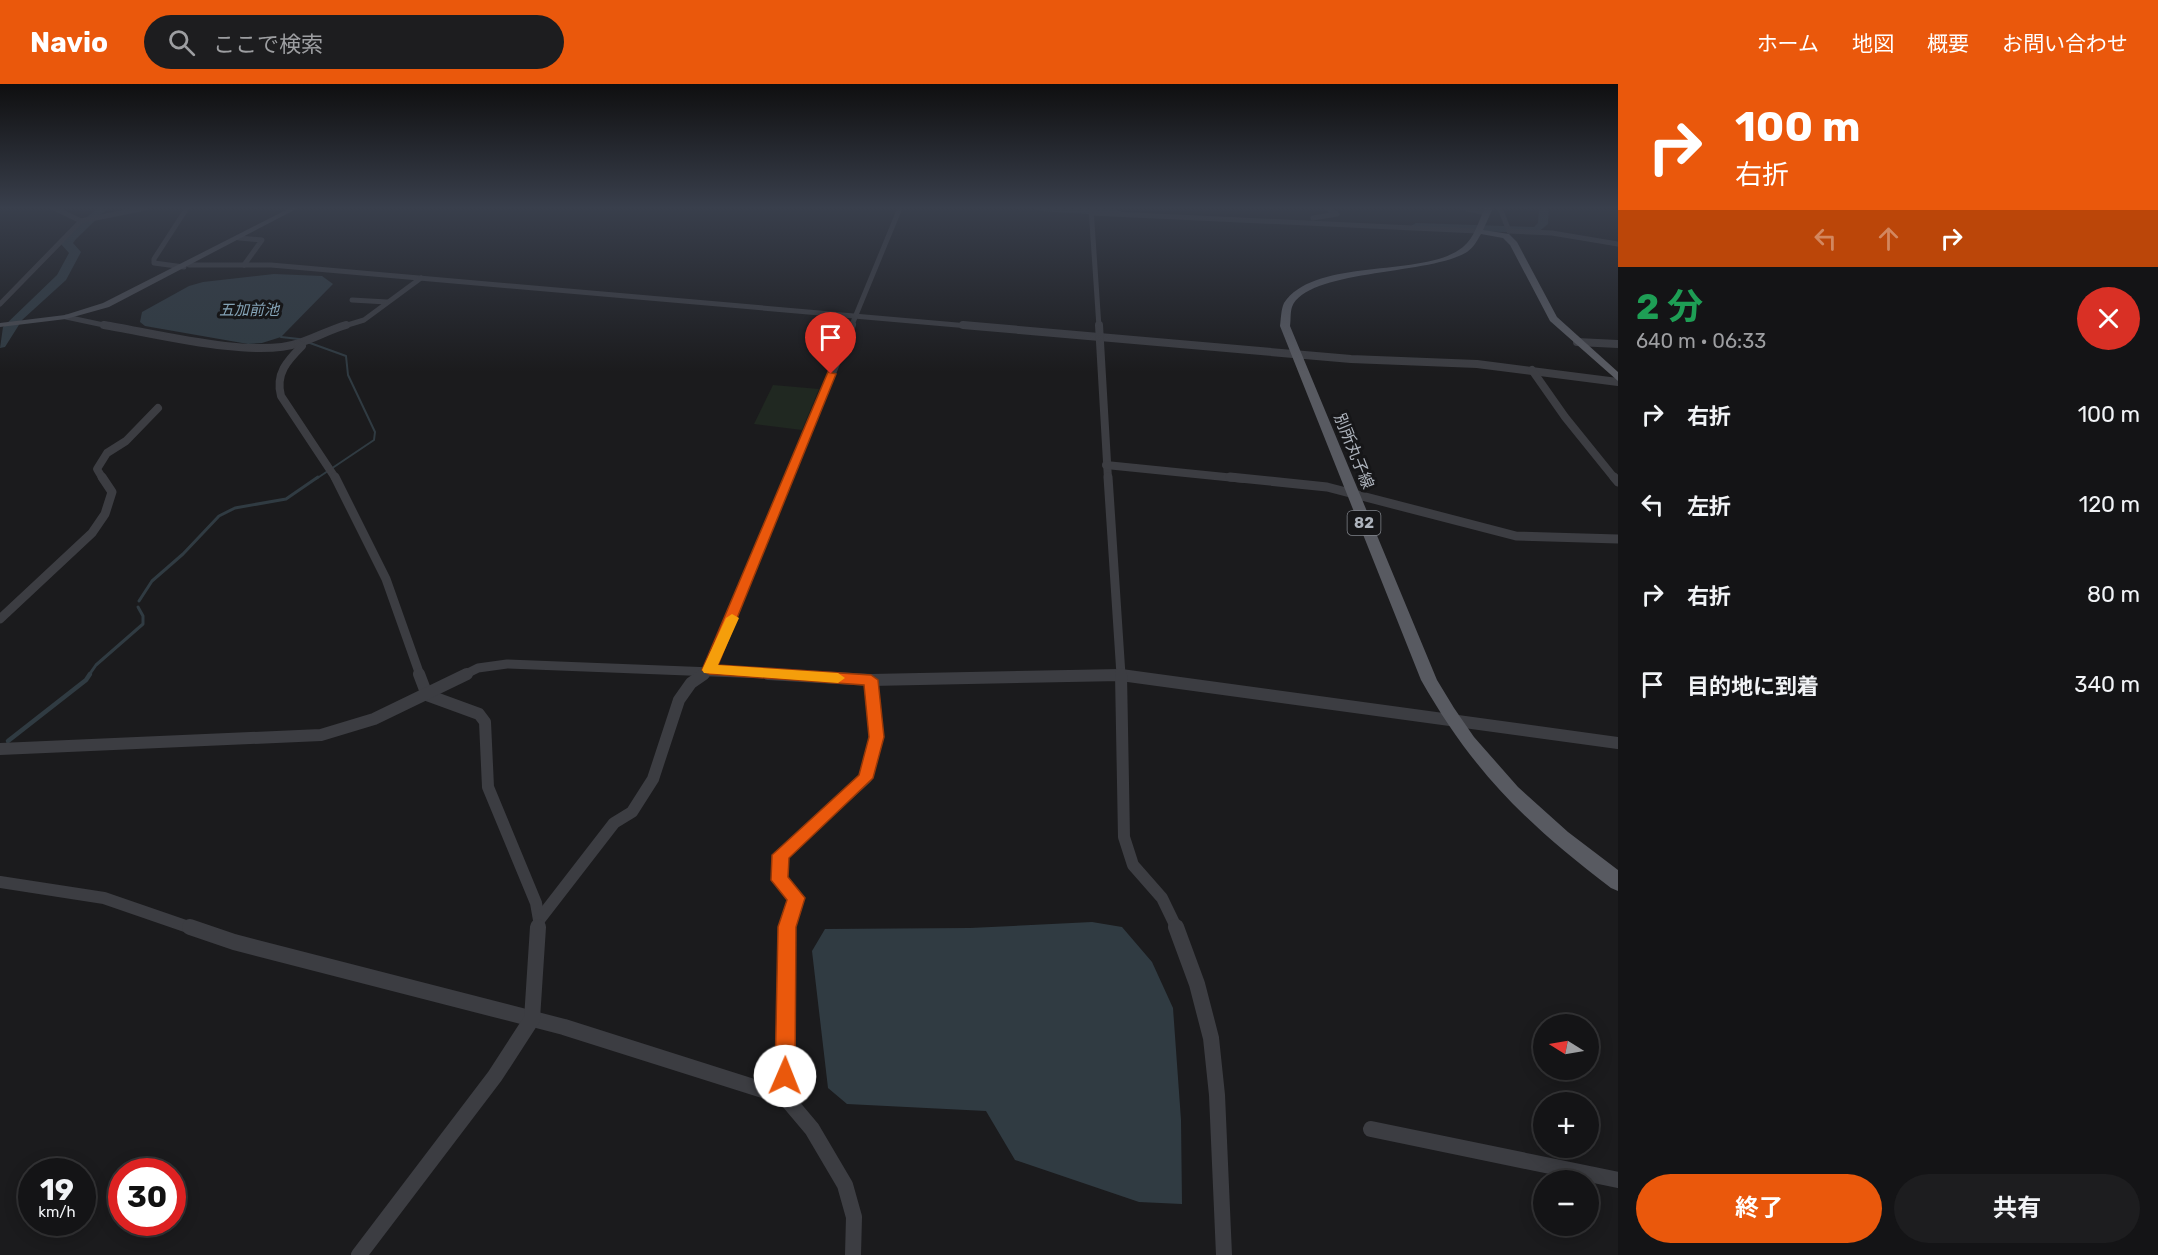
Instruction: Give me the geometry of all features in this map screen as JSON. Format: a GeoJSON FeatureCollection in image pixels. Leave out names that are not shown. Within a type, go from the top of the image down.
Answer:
{"type":"FeatureCollection","features":[{"type":"Feature","properties":{"kind":"main road"},"geometry":{"type":"LineString","coordinates":[[0,325],[66,316],[114,302],[192,263]]}},
{"type":"Feature","properties":{"kind":"main road","name":"別所丸子線"},"geometry":{"type":"LineString","coordinates":[[1432,263],[1344,276],[1302,290],[1286,303],[1283,317],[1351,493],[1429,680],[1451,721],[1486,767],[1527,810],[1618,882]]}},
{"type":"Feature","properties":{"kind":"main road"},"geometry":{"type":"LineString","coordinates":[[1523,263],[1548,312],[1618,380]]}},
{"type":"Feature","properties":{"kind":"street"},"geometry":{"type":"LineString","coordinates":[[0,304],[40,263]]}},
{"type":"Feature","properties":{"kind":"street"},"geometry":{"type":"LineString","coordinates":[[154,263],[186,266],[244,265],[421,278],[1382,361],[1477,363],[1618,380]]}},
{"type":"Feature","properties":{"kind":"street"},"geometry":{"type":"LineString","coordinates":[[539,920],[614,823],[632,812],[653,779],[679,700],[691,683],[709,670],[878,263]]}},
{"type":"Feature","properties":{"kind":"street"},"geometry":{"type":"LineString","coordinates":[[1094,263],[1121,675],[1125,845],[1133,865],[1162,898],[1172,915],[1197,984],[1211,1038],[1217,1095],[1224,1255]]}},
{"type":"Feature","properties":{"kind":"street"},"geometry":{"type":"LineString","coordinates":[[66,316],[85,322],[222,345],[258,348],[298,344],[322,332],[364,320],[421,278]]}},
{"type":"Feature","properties":{"kind":"street"},"geometry":{"type":"LineString","coordinates":[[352,300],[387,302]]}},
{"type":"Feature","properties":{"kind":"street"},"geometry":{"type":"LineString","coordinates":[[1577,342],[1618,344]]}},
{"type":"Feature","properties":{"kind":"street"},"geometry":{"type":"LineString","coordinates":[[298,344],[302,346],[280,370],[277,386],[281,396],[331,469],[381,569],[427,695],[479,714],[486,722],[488,787],[528,881],[539,920],[532,1019],[495,1076],[359,1255]]}},
{"type":"Feature","properties":{"kind":"street"},"geometry":{"type":"LineString","coordinates":[[1532,370],[1564,417],[1618,482]]}},
{"type":"Feature","properties":{"kind":"street"},"geometry":{"type":"LineString","coordinates":[[0,619],[92,533],[105,514],[112,492],[97,469],[107,453],[126,441],[158,408]]}},
{"type":"Feature","properties":{"kind":"street"},"geometry":{"type":"LineString","coordinates":[[1106,465],[1327,487],[1516,536],[1618,539]]}},
{"type":"Feature","properties":{"kind":"street"},"geometry":{"type":"LineString","coordinates":[[0,749],[253,740],[321,735],[374,719],[478,668],[491,664],[709,670],[871,680],[1121,675],[1618,743]]}},
{"type":"Feature","properties":{"kind":"street"},"geometry":{"type":"LineString","coordinates":[[785,1097],[787,927],[796,898],[779,880],[781,855],[866,778],[876,737],[871,680]]}},
{"type":"Feature","properties":{"kind":"street"},"geometry":{"type":"LineString","coordinates":[[0,882],[104,898],[234,942],[532,1019],[785,1097],[801,1112],[849,1192],[857,1236],[854,1255]]}},
{"type":"Feature","properties":{"kind":"street"},"geometry":{"type":"LineString","coordinates":[[1371,1129],[1618,1180]]}},
{"type":"Feature","properties":{"kind":"shaded area"},"geometry":{"type":"Polygon","coordinates":[[[773,385],[819,389],[802,430],[754,424],[773,385]]]}},
{"type":"Feature","properties":{"kind":"water","name":"五加前池"},"geometry":{"type":"Polygon","coordinates":[[[274,274],[322,276],[333,284],[281,337],[262,343],[248,344],[145,326],[140,322],[142,312],[189,286],[203,282],[274,274]]]}},
{"type":"Feature","properties":{"kind":"water"},"geometry":{"type":"Polygon","coordinates":[[[1092,922],[1122,927],[1152,962],[1173,1008],[1181,1120],[1182,1204],[1139,1202],[1015,1160],[986,1111],[847,1104],[828,1088],[812,951],[825,929],[970,928],[1092,922]]]}},
{"type":"Feature","properties":{"kind":"waterway"},"geometry":{"type":"LineString","coordinates":[[0,344],[7,330],[17,318],[51,288],[71,263]]}},
{"type":"Feature","properties":{"kind":"waterway"},"geometry":{"type":"LineString","coordinates":[[281,337],[299,339],[346,356],[348,375],[375,432],[374,440],[316,479]]}},
{"type":"Feature","properties":{"kind":"waterway"},"geometry":{"type":"LineString","coordinates":[[139,601],[152,581],[183,554],[219,516],[235,508],[286,499],[318,477]]}},
{"type":"Feature","properties":{"kind":"waterway"},"geometry":{"type":"LineString","coordinates":[[89,675],[96,665],[143,624],[143,616],[138,607]]}},
{"type":"Feature","properties":{"kind":"waterway"},"geometry":{"type":"LineString","coordinates":[[8,741],[86,680],[90,674]]}},
{"type":"Feature","properties":{"kind":"slow traffic"},"geometry":{"type":"LineString","coordinates":[[732,618],[709,670],[838,678]]}},
{"type":"Feature","properties":{"kind":"route"},"geometry":{"type":"LineString","coordinates":[[785,1076],[787,927],[796,898],[779,880],[781,855],[866,778],[876,737],[871,680],[709,670],[831,374]]}}]}
